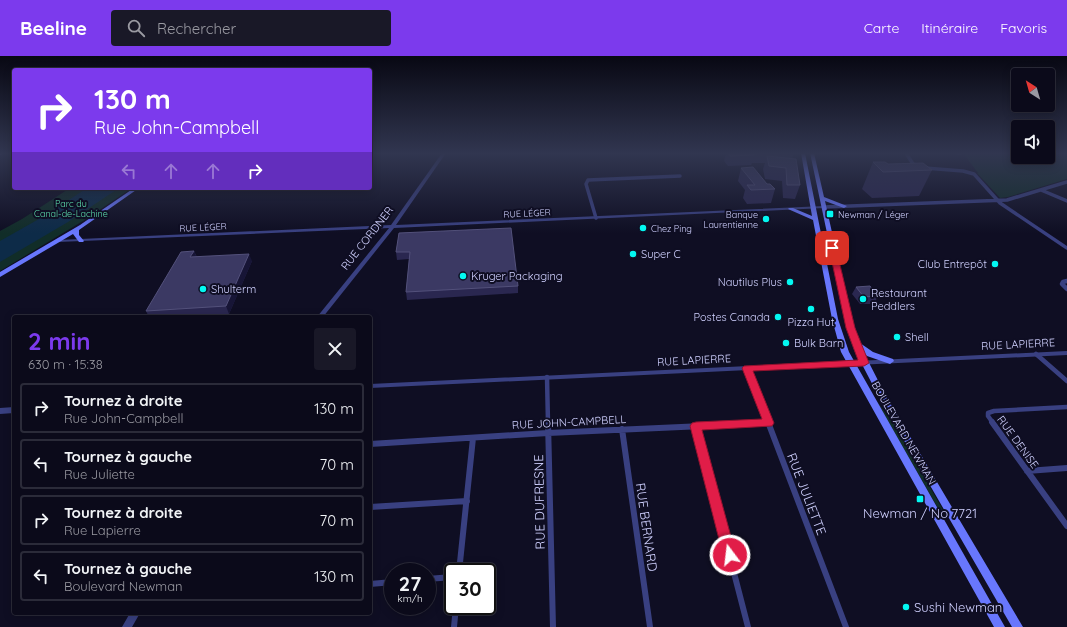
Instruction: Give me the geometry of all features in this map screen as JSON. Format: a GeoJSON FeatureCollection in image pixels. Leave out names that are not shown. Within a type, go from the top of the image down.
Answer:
{"type":"FeatureCollection","features":[{"type":"Feature","properties":{"kind":"main road","name":"BOULEVARD NEWMAN"},"geometry":{"type":"LineString","coordinates":[[808,180],[841,343],[851,364],[1000,627]]}},
{"type":"Feature","properties":{"kind":"main road","name":"BOULEVARD NEWMAN"},"geometry":{"type":"LineString","coordinates":[[818,180],[855,344],[864,363],[1018,627]]}},
{"type":"Feature","properties":{"kind":"main road"},"geometry":{"type":"LineString","coordinates":[[0,275],[76,230],[134,190]]}},
{"type":"Feature","properties":{"kind":"main road"},"geometry":{"type":"LineString","coordinates":[[822,198],[844,206]]}},
{"type":"Feature","properties":{"kind":"main road"},"geometry":{"type":"LineString","coordinates":[[791,209],[815,219]]}},
{"type":"Feature","properties":{"kind":"main road"},"geometry":{"type":"LineString","coordinates":[[76,230],[76,235],[81,241]]}},
{"type":"Feature","properties":{"kind":"main road"},"geometry":{"type":"LineString","coordinates":[[855,344],[870,354],[890,361]]}},
{"type":"Feature","properties":{"kind":"street","name":"RUE CORDNER"},"geometry":{"type":"LineString","coordinates":[[322,315],[391,227],[425,180]]}},
{"type":"Feature","properties":{"kind":"street"},"geometry":{"type":"LineString","coordinates":[[592,180],[587,181],[586,184],[596,218]]}},
{"type":"Feature","properties":{"kind":"street"},"geometry":{"type":"LineString","coordinates":[[980,180],[996,200],[1067,248]]}},
{"type":"Feature","properties":{"kind":"street","name":"RUE LÉGER"},"geometry":{"type":"LineString","coordinates":[[58,241],[996,200],[1010,199],[1067,182]]}},
{"type":"Feature","properties":{"kind":"street"},"geometry":{"type":"LineString","coordinates":[[1041,190],[1067,201]]}},
{"type":"Feature","properties":{"kind":"street"},"geometry":{"type":"LineString","coordinates":[[1067,280],[1062,284],[1067,289]]}},
{"type":"Feature","properties":{"kind":"street","name":"RUE LAPIERRE"},"geometry":{"type":"LineString","coordinates":[[372,386],[1067,353]]}},
{"type":"Feature","properties":{"kind":"street"},"geometry":{"type":"LineString","coordinates":[[1036,354],[1067,381]]}},
{"type":"Feature","properties":{"kind":"street","name":"RUE JULIETTE"},"geometry":{"type":"LineString","coordinates":[[747,368],[846,627]]}},
{"type":"Feature","properties":{"kind":"street","name":"RUE DUFRESNE"},"geometry":{"type":"LineString","coordinates":[[547,377],[553,627]]}},
{"type":"Feature","properties":{"kind":"street","name":"RUE DENISE"},"geometry":{"type":"LineString","coordinates":[[1067,407],[988,413],[989,418],[1067,526]]}},
{"type":"Feature","properties":{"kind":"street"},"geometry":{"type":"LineString","coordinates":[[0,411],[12,410]]}},
{"type":"Feature","properties":{"kind":"street","name":"RUE JOHN-CAMPBELL"},"geometry":{"type":"LineString","coordinates":[[372,444],[622,429],[768,423]]}},
{"type":"Feature","properties":{"kind":"street"},"geometry":{"type":"LineString","coordinates":[[696,426],[748,627]]}},
{"type":"Feature","properties":{"kind":"street","name":"RUE BERNARD"},"geometry":{"type":"LineString","coordinates":[[622,429],[650,627]]}},
{"type":"Feature","properties":{"kind":"street"},"geometry":{"type":"LineString","coordinates":[[460,563],[473,438]]}},
{"type":"Feature","properties":{"kind":"street"},"geometry":{"type":"LineString","coordinates":[[1027,471],[1067,468]]}},
{"type":"Feature","properties":{"kind":"street"},"geometry":{"type":"LineString","coordinates":[[372,507],[467,501]]}},
{"type":"Feature","properties":{"kind":"street"},"geometry":{"type":"LineString","coordinates":[[372,584],[384,583]]}},
{"type":"Feature","properties":{"kind":"street"},"geometry":{"type":"LineString","coordinates":[[127,627],[134,615]]}},
{"type":"Feature","properties":{"kind":"street"},"geometry":{"type":"LineString","coordinates":[[454,627],[455,615]]}},
{"type":"Feature","properties":{"kind":"green space"},"geometry":{"type":"Polygon","coordinates":[[[983,180],[1065,180],[1008,197],[1000,198],[983,180]]]}},
{"type":"Feature","properties":{"kind":"green space","name":"Parc du Canal-de-Lachine"},"geometry":{"type":"Polygon","coordinates":[[[67,190],[129,190],[83,221],[0,271],[0,231],[22,219],[67,190]]]}},
{"type":"Feature","properties":{"kind":"green space"},"geometry":{"type":"Polygon","coordinates":[[[876,400],[893,423],[943,510],[939,510],[876,400]]]}},
{"type":"Feature","properties":{"kind":"water"},"geometry":{"type":"Polygon","coordinates":[[[84,190],[116,190],[68,222],[0,262],[0,241],[46,215],[84,190]]]}},
{"type":"Feature","properties":{"kind":"building"},"geometry":{"type":"Polygon","coordinates":[[[751,180],[763,180],[775,189],[751,190],[747,185],[755,185],[751,180]]]}},
{"type":"Feature","properties":{"kind":"building"},"geometry":{"type":"Polygon","coordinates":[[[787,180],[799,180],[800,185],[787,185],[787,180]]]}},
{"type":"Feature","properties":{"kind":"building","name":"Kruger Packaging"},"geometry":{"type":"Polygon","coordinates":[[[511,228],[518,286],[406,292],[410,252],[396,252],[399,233],[511,228]]]}},
{"type":"Feature","properties":{"kind":"building","name":"Shulterm"},"geometry":{"type":"Polygon","coordinates":[[[194,251],[190,257],[249,254],[226,306],[146,311],[181,252],[194,251]]]}},
{"type":"Feature","properties":{"kind":"building"},"geometry":{"type":"Polygon","coordinates":[[[870,286],[878,296],[864,297],[856,287],[870,286]]]}},
{"type":"Feature","properties":{"kind":"place","name":"Newman / Léger"},"geometry":{"type":"Point","coordinates":[830,214]}},
{"type":"Feature","properties":{"kind":"place","name":"Banque Laurentienne"},"geometry":{"type":"Point","coordinates":[766,219]}},
{"type":"Feature","properties":{"kind":"place","name":"Chez Ping"},"geometry":{"type":"Point","coordinates":[643,228]}},
{"type":"Feature","properties":{"kind":"place","name":"Super C"},"geometry":{"type":"Point","coordinates":[633,254]}},
{"type":"Feature","properties":{"kind":"place","name":"Club Entrepôt"},"geometry":{"type":"Point","coordinates":[995,264]}},
{"type":"Feature","properties":{"kind":"place","name":"Kruger Packaging"},"geometry":{"type":"Point","coordinates":[463,276]}},
{"type":"Feature","properties":{"kind":"place","name":"Nautilus Plus"},"geometry":{"type":"Point","coordinates":[790,282]}},
{"type":"Feature","properties":{"kind":"place","name":"Shulterm"},"geometry":{"type":"Point","coordinates":[203,289]}},
{"type":"Feature","properties":{"kind":"place","name":"Restaurant Peddlers"},"geometry":{"type":"Point","coordinates":[863,299]}},
{"type":"Feature","properties":{"kind":"place","name":"Pizza Hut"},"geometry":{"type":"Point","coordinates":[811,309]}},
{"type":"Feature","properties":{"kind":"place","name":"Postes Canada"},"geometry":{"type":"Point","coordinates":[778,317]}},
{"type":"Feature","properties":{"kind":"place","name":"Shell"},"geometry":{"type":"Point","coordinates":[897,337]}},
{"type":"Feature","properties":{"kind":"place","name":"Bulk Barn"},"geometry":{"type":"Point","coordinates":[786,343]}},
{"type":"Feature","properties":{"kind":"place","name":"Newman / No 7721"},"geometry":{"type":"Point","coordinates":[920,499]}},
{"type":"Feature","properties":{"kind":"place","name":"Sushi Newman"},"geometry":{"type":"Point","coordinates":[906,607]}},
{"type":"Feature","properties":{"kind":"route"},"geometry":{"type":"LineString","coordinates":[[730,555],[696,426],[768,423],[747,368],[864,363],[855,344],[850,328],[832,248]]}}]}
